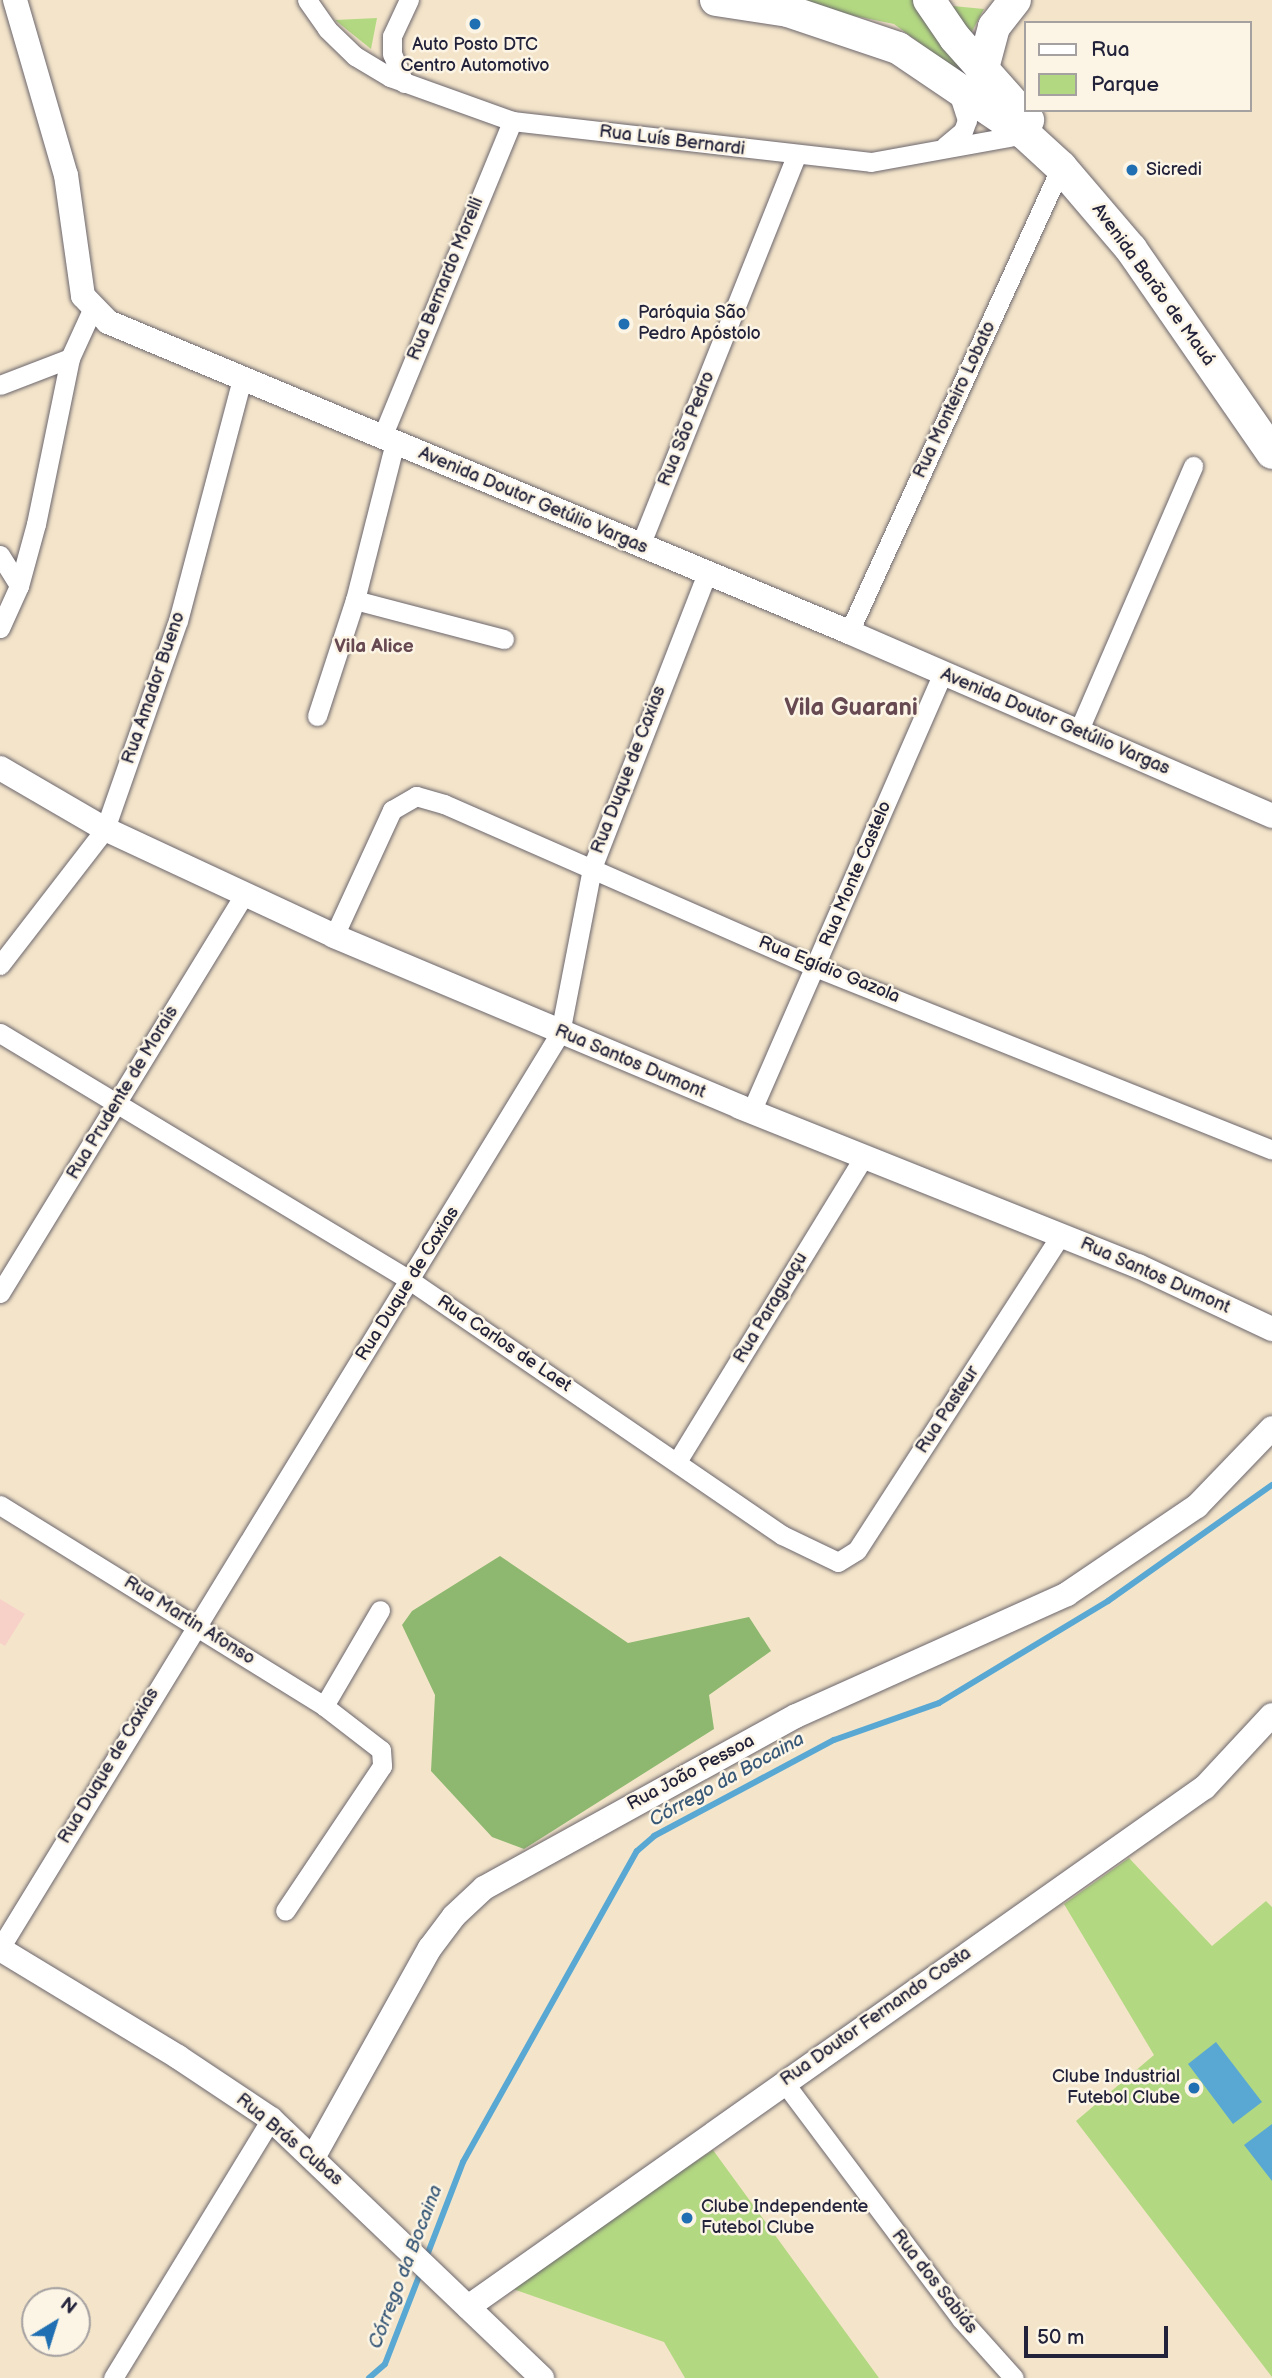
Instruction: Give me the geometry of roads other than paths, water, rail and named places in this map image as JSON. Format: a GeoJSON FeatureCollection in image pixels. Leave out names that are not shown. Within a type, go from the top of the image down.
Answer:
{"type":"FeatureCollection","features":[{"type":"Feature","properties":{"kind":"main road","name":"Avenida Barão de Mauá"},"geometry":{"type":"LineString","coordinates":[[716,0],[788,12],[868,35],[969,79],[1104,198],[1140,242],[1272,433]]}},
{"type":"Feature","properties":{"kind":"main road","name":"Avenida Barão de Mauá"},"geometry":{"type":"LineString","coordinates":[[929,0],[969,79],[1061,167],[1147,271],[1272,453]]}},
{"type":"Feature","properties":{"kind":"main road"},"geometry":{"type":"LineString","coordinates":[[969,79],[994,27],[1015,0]]}},
{"type":"Feature","properties":{"kind":"street"},"geometry":{"type":"LineString","coordinates":[[0,628],[19,586],[70,358],[92,310],[79,276],[66,175],[15,0]]}},
{"type":"Feature","properties":{"kind":"street","name":"Rua Luís Bernardi"},"geometry":{"type":"LineString","coordinates":[[307,0],[327,29],[355,56],[404,83],[512,121],[796,156],[871,162],[1025,134]]}},
{"type":"Feature","properties":{"kind":"street"},"geometry":{"type":"LineString","coordinates":[[404,83],[392,54],[392,36],[409,0]]}},
{"type":"Feature","properties":{"kind":"street"},"geometry":{"type":"LineString","coordinates":[[945,147],[963,131],[967,120],[969,79]]}},
{"type":"Feature","properties":{"kind":"street","name":"Rua Bernardo Morelli"},"geometry":{"type":"LineString","coordinates":[[317,716],[355,600],[388,439],[512,121]]}},
{"type":"Feature","properties":{"kind":"street","name":"Rua São Pedro"},"geometry":{"type":"LineString","coordinates":[[640,546],[796,156]]}},
{"type":"Feature","properties":{"kind":"street","name":"Rua Monteiro Lobato"},"geometry":{"type":"LineString","coordinates":[[849,632],[1061,167]]}},
{"type":"Feature","properties":{"kind":"street","name":"Avenida Doutor Getúlio Vargas"},"geometry":{"type":"LineString","coordinates":[[92,310],[118,327],[849,632],[1272,816]]}},
{"type":"Feature","properties":{"kind":"street"},"geometry":{"type":"LineString","coordinates":[[0,385],[70,358]]}},
{"type":"Feature","properties":{"kind":"street","name":"Rua Amador Bueno"},"geometry":{"type":"LineString","coordinates":[[0,965],[105,829],[178,621],[242,379]]}},
{"type":"Feature","properties":{"kind":"street"},"geometry":{"type":"LineString","coordinates":[[1078,732],[1193,467]]}},
{"type":"Feature","properties":{"kind":"street"},"geometry":{"type":"LineString","coordinates":[[0,555],[19,586]]}},
{"type":"Feature","properties":{"kind":"street","name":"Rua Duque de Caxias"},"geometry":{"type":"LineString","coordinates":[[0,1949],[195,1623],[411,1281],[560,1033],[592,868],[707,573]]}},
{"type":"Feature","properties":{"kind":"street"},"geometry":{"type":"LineString","coordinates":[[355,600],[504,639]]}},
{"type":"Feature","properties":{"kind":"street","name":"Rua Monte Castelo"},"geometry":{"type":"LineString","coordinates":[[751,1112],[942,674]]}},
{"type":"Feature","properties":{"kind":"street","name":"Rua Santos Dumont"},"geometry":{"type":"LineString","coordinates":[[0,768],[105,829],[245,892],[334,936],[751,1112],[1061,1235],[1272,1328]]}},
{"type":"Feature","properties":{"kind":"street","name":"Rua Egídio Gazola"},"geometry":{"type":"LineString","coordinates":[[334,936],[392,810],[416,796],[444,804],[815,967],[1272,1150]]}},
{"type":"Feature","properties":{"kind":"street","name":"Rua Prudente de Morais"},"geometry":{"type":"LineString","coordinates":[[0,1293],[245,892]]}},
{"type":"Feature","properties":{"kind":"street","name":"Rua Carlos de Laet"},"geometry":{"type":"LineString","coordinates":[[0,1033],[411,1281],[678,1460],[782,1535],[820,1557]]}},
{"type":"Feature","properties":{"kind":"street","name":"Rua Paraguaçu"},"geometry":{"type":"LineString","coordinates":[[678,1460],[864,1157]]}},
{"type":"Feature","properties":{"kind":"street","name":"Rua Pasteur"},"geometry":{"type":"LineString","coordinates":[[820,1557],[838,1562],[857,1550],[1061,1235]]}},
{"type":"Feature","properties":{"kind":"street","name":"Rua João Pessoa"},"geometry":{"type":"LineString","coordinates":[[314,2156],[430,1948],[454,1916],[484,1888],[796,1716],[1067,1594],[1196,1506],[1272,1428]]}},
{"type":"Feature","properties":{"kind":"street","name":"Rua Martin Afonso"},"geometry":{"type":"LineString","coordinates":[[0,1505],[195,1623],[324,1706],[376,1742],[382,1750],[382,1766],[285,1911]]}},
{"type":"Feature","properties":{"kind":"street"},"geometry":{"type":"LineString","coordinates":[[324,1706],[380,1610]]}},
{"type":"Feature","properties":{"kind":"street","name":"Rua Doutor Fernando Costa"},"geometry":{"type":"LineString","coordinates":[[463,2302],[1205,1787],[1272,1715]]}},
{"type":"Feature","properties":{"kind":"street","name":"Rua Brás Cubas"},"geometry":{"type":"LineString","coordinates":[[0,1949],[188,2063],[271,2119],[314,2156],[542,2378]]}},
{"type":"Feature","properties":{"kind":"street","name":"Rua dos Sabiás"},"geometry":{"type":"LineString","coordinates":[[783,2081],[961,2319],[1014,2378]]}},
{"type":"Feature","properties":{"kind":"street"},"geometry":{"type":"LineString","coordinates":[[113,2378],[271,2119]]}},
{"type":"Feature","properties":{"kind":"water"},"geometry":{"type":"Polygon","coordinates":[[[1216,2042],[1262,2102],[1233,2124],[1188,2064],[1216,2042]]]}},
{"type":"Feature","properties":{"kind":"water"},"geometry":{"type":"Polygon","coordinates":[[[1272,2124],[1272,2181],[1244,2145],[1272,2124]]]}},
{"type":"Feature","properties":{"kind":"waterway","name":"Córrego da Bocaina"},"geometry":{"type":"LineString","coordinates":[[426,2258],[463,2162],[637,1851],[654,1836],[834,1740],[939,1703],[1108,1601],[1272,1485]]}},
{"type":"Feature","properties":{"kind":"waterway","name":"Córrego da Bocaina"},"geometry":{"type":"LineString","coordinates":[[369,2378],[385,2364],[421,2271]]}},
{"type":"Feature","properties":{"kind":"place","name":"Auto Posto DTC Centro Automotivo"},"geometry":{"type":"Point","coordinates":[475,24]}},
{"type":"Feature","properties":{"kind":"place","name":"Sicredi"},"geometry":{"type":"Point","coordinates":[1132,170]}},
{"type":"Feature","properties":{"kind":"place","name":"Paróquia São Pedro Apóstolo"},"geometry":{"type":"Point","coordinates":[624,324]}},
{"type":"Feature","properties":{"kind":"place","name":"Clube Industrial Futebol Clube"},"geometry":{"type":"Point","coordinates":[1194,2088]}},
{"type":"Feature","properties":{"kind":"place","name":"Clube Independente Futebol Clube"},"geometry":{"type":"Point","coordinates":[687,2218]}},
{"type":"Feature","properties":{"kind":"district","name":"Vila Alice"},"geometry":{"type":"Point","coordinates":[374,647]}},
{"type":"Feature","properties":{"kind":"district","name":"Vila Guarani"},"geometry":{"type":"Point","coordinates":[851,708]}}]}
